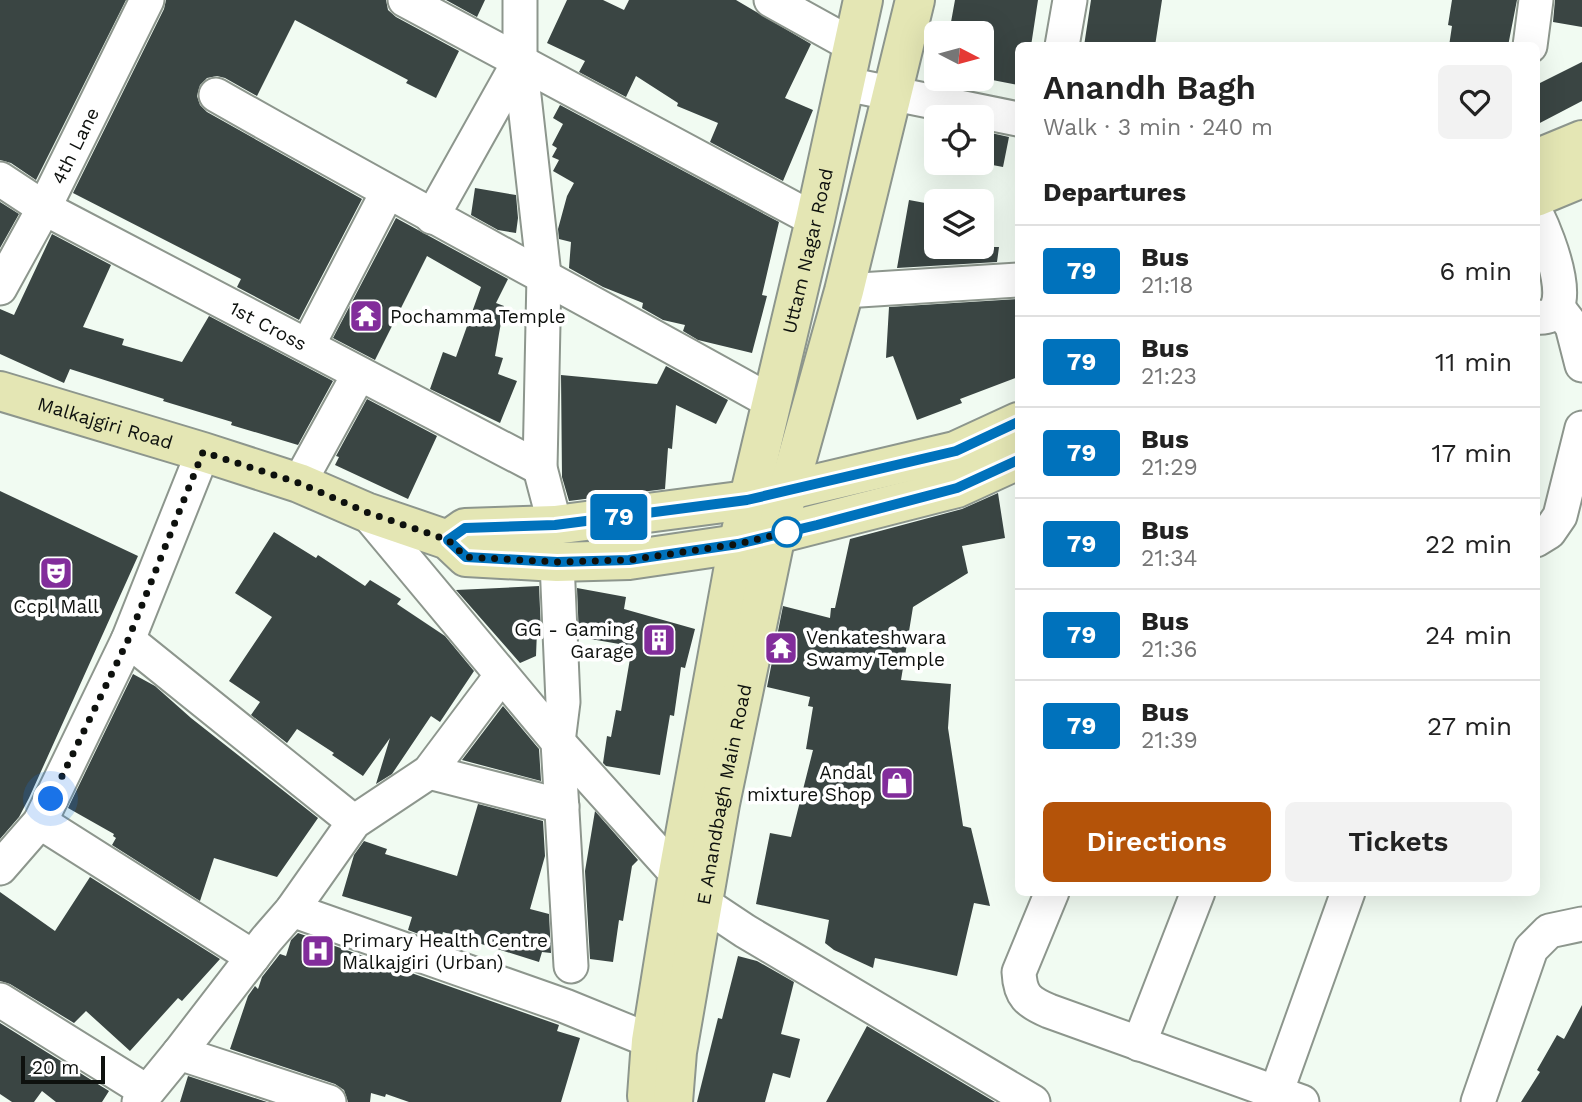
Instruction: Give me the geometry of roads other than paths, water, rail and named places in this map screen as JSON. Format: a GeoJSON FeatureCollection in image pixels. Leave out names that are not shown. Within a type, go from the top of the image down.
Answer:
{"type":"FeatureCollection","features":[{"type":"Feature","properties":{"kind":"street","name":"4th Lane"},"geometry":{"type":"LineString","coordinates":[[0,288],[44,208],[147,0]]}},
{"type":"Feature","properties":{"kind":"street"},"geometry":{"type":"LineString","coordinates":[[405,0],[520,49],[815,220]]}},
{"type":"Feature","properties":{"kind":"street"},"geometry":{"type":"LineString","coordinates":[[520,0],[520,49],[544,275],[540,468],[556,544],[563,702],[558,742],[571,966]]}},
{"type":"Feature","properties":{"kind":"street"},"geometry":{"type":"LineString","coordinates":[[432,217],[520,49],[540,0]]}},
{"type":"Feature","properties":{"kind":"street"},"geometry":{"type":"LineString","coordinates":[[771,0],[854,46]]}},
{"type":"Feature","properties":{"kind":"street","name":"Uttam Nagar Road"},"geometry":{"type":"LineString","coordinates":[[747,500],[773,402],[863,0]]}},
{"type":"Feature","properties":{"kind":"street"},"geometry":{"type":"LineString","coordinates":[[788,489],[844,291],[915,0]]}},
{"type":"Feature","properties":{"kind":"street"},"geometry":{"type":"LineString","coordinates":[[1063,42],[1070,0]]}},
{"type":"Feature","properties":{"kind":"street"},"geometry":{"type":"LineString","coordinates":[[1531,42],[1536,0]]}},
{"type":"Feature","properties":{"kind":"street"},"geometry":{"type":"LineString","coordinates":[[846,84],[1015,118]]}},
{"type":"Feature","properties":{"kind":"street"},"geometry":{"type":"LineString","coordinates":[[216,95],[387,193],[544,275],[773,402]]}},
{"type":"Feature","properties":{"kind":"street"},"geometry":{"type":"LineString","coordinates":[[1540,157],[1582,140]]}},
{"type":"Feature","properties":{"kind":"street"},"geometry":{"type":"LineString","coordinates":[[1540,195],[1582,178]]}},
{"type":"Feature","properties":{"kind":"street","name":"1st Cross"},"geometry":{"type":"LineString","coordinates":[[0,179],[44,208],[540,468]]}},
{"type":"Feature","properties":{"kind":"street"},"geometry":{"type":"LineString","coordinates":[[308,345],[387,193]]}},
{"type":"Feature","properties":{"kind":"street"},"geometry":{"type":"LineString","coordinates":[[1540,222],[1569,287],[1569,301],[1563,321],[1582,365]]}},
{"type":"Feature","properties":{"kind":"street"},"geometry":{"type":"LineString","coordinates":[[844,291],[1015,279]]}},
{"type":"Feature","properties":{"kind":"street"},"geometry":{"type":"LineString","coordinates":[[299,483],[359,374]]}},
{"type":"Feature","properties":{"kind":"street","name":"Malkajgiri Road"},"geometry":{"type":"LineString","coordinates":[[0,391],[299,483],[366,512],[448,540],[466,557],[556,544],[956,451],[1015,423]]}},
{"type":"Feature","properties":{"kind":"street"},"geometry":{"type":"LineString","coordinates":[[1540,538],[1549,533],[1560,516],[1582,428]]}},
{"type":"Feature","properties":{"kind":"street"},"geometry":{"type":"LineString","coordinates":[[2,862],[40,822],[128,640],[203,452]]}},
{"type":"Feature","properties":{"kind":"street","name":"Malkajgiri Road"},"geometry":{"type":"LineString","coordinates":[[556,544],[629,560],[738,544],[957,488],[1015,461]]}},
{"type":"Feature","properties":{"kind":"street","name":"E Anandbagh Main Road"},"geometry":{"type":"LineString","coordinates":[[673,1102],[677,1052],[720,804],[776,534],[788,489]]}},
{"type":"Feature","properties":{"kind":"street","name":"E Anandbagh Main Road"},"geometry":{"type":"LineString","coordinates":[[647,1102],[651,1041],[678,873],[747,500]]}},
{"type":"Feature","properties":{"kind":"street"},"geometry":{"type":"LineString","coordinates":[[366,512],[500,676],[703,902],[745,931],[1033,1102]]}},
{"type":"Feature","properties":{"kind":"street"},"geometry":{"type":"LineString","coordinates":[[128,640],[354,822]]}},
{"type":"Feature","properties":{"kind":"street"},"geometry":{"type":"LineString","coordinates":[[0,1000],[142,1096],[179,1054],[292,910],[354,822],[429,772],[500,676]]}},
{"type":"Feature","properties":{"kind":"street"},"geometry":{"type":"LineString","coordinates":[[429,772],[562,806]]}},
{"type":"Feature","properties":{"kind":"street"},"geometry":{"type":"LineString","coordinates":[[40,822],[253,957]]}},
{"type":"Feature","properties":{"kind":"street"},"geometry":{"type":"LineString","coordinates":[[1050,896],[1019,972],[1024,995],[1049,1011],[1289,1097],[1347,896]]}},
{"type":"Feature","properties":{"kind":"street"},"geometry":{"type":"LineString","coordinates":[[1139,1044],[1196,896]]}},
{"type":"Feature","properties":{"kind":"street"},"geometry":{"type":"LineString","coordinates":[[292,910],[565,1006],[651,1041]]}},
{"type":"Feature","properties":{"kind":"street"},"geometry":{"type":"LineString","coordinates":[[1478,1102],[1531,949],[1549,931],[1582,924]]}},
{"type":"Feature","properties":{"kind":"street"},"geometry":{"type":"LineString","coordinates":[[179,1054],[329,1102]]}},
{"type":"Feature","properties":{"kind":"place","name":"Pochamma Temple"},"geometry":{"type":"Point","coordinates":[366,316]}},
{"type":"Feature","properties":{"kind":"place","name":"Ccpl Mall"},"geometry":{"type":"Point","coordinates":[56,573]}},
{"type":"Feature","properties":{"kind":"place","name":"GG - Gaming Garage"},"geometry":{"type":"Point","coordinates":[659,640]}},
{"type":"Feature","properties":{"kind":"place","name":"Venkateshwara Swamy Temple"},"geometry":{"type":"Point","coordinates":[781,648]}},
{"type":"Feature","properties":{"kind":"place","name":"Andal mixture Shop"},"geometry":{"type":"Point","coordinates":[897,783]}},
{"type":"Feature","properties":{"kind":"place","name":"Primary Health Centre Malkajgiri (Urban)"},"geometry":{"type":"Point","coordinates":[318,951]}}]}
